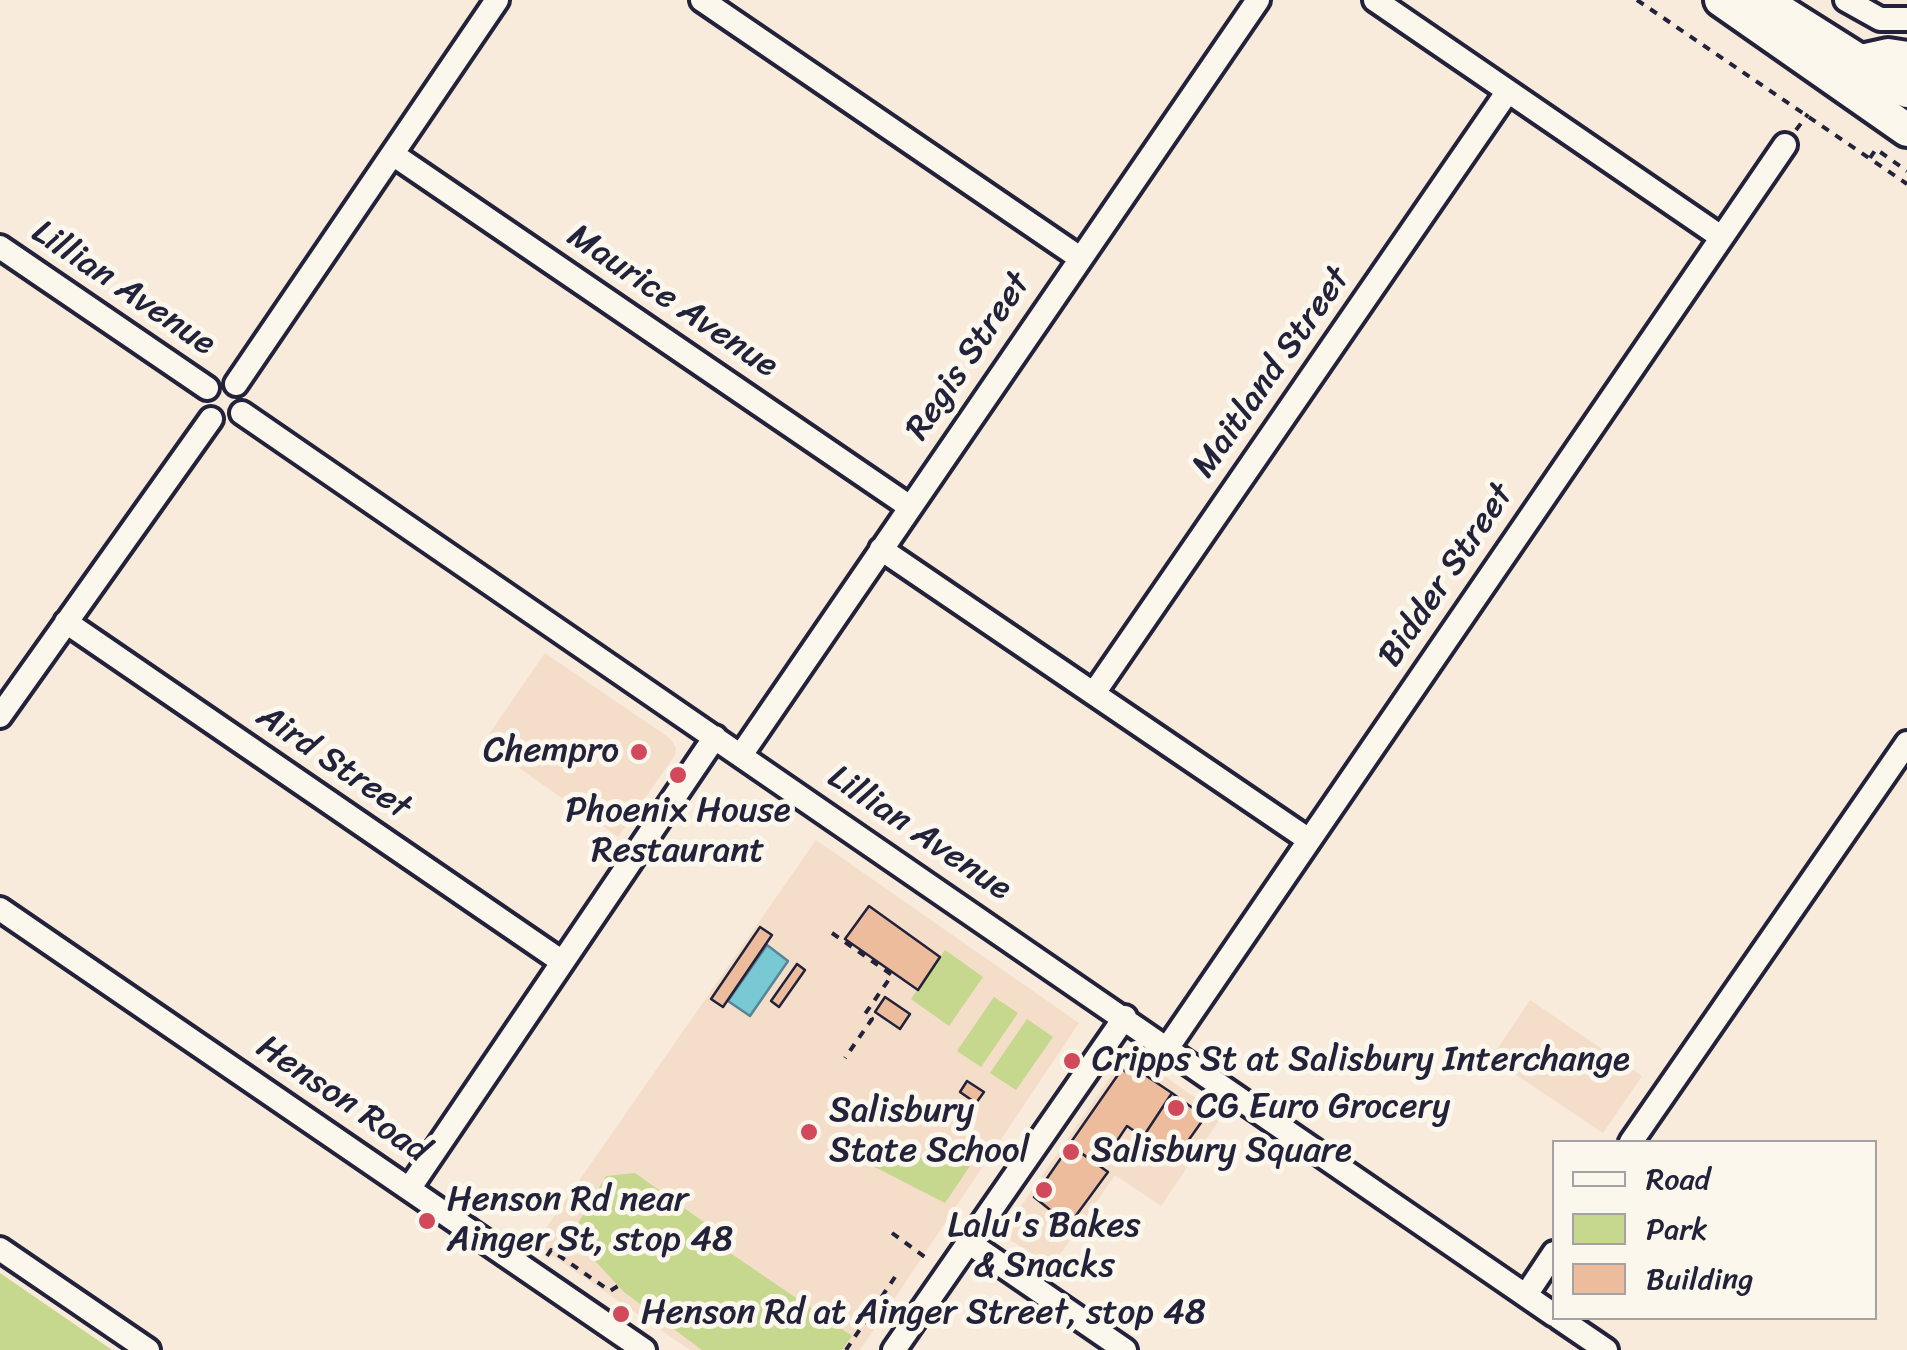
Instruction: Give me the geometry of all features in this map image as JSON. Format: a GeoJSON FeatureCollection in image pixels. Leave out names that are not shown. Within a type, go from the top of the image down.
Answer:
{"type":"FeatureCollection","features":[{"type":"Feature","properties":{"kind":"highway"},"geometry":{"type":"LineString","coordinates":[[1721,0],[1905,125]]}},
{"type":"Feature","properties":{"kind":"highway"},"geometry":{"type":"LineString","coordinates":[[1763,0],[1907,90]]}},
{"type":"Feature","properties":{"kind":"highway"},"geometry":{"type":"LineString","coordinates":[[1861,61],[1888,55],[1907,58]]}},
{"type":"Feature","properties":{"kind":"street"},"geometry":{"type":"LineString","coordinates":[[236,384],[498,0]]}},
{"type":"Feature","properties":{"kind":"street"},"geometry":{"type":"LineString","coordinates":[[702,0],[1080,258]]}},
{"type":"Feature","properties":{"kind":"street"},"geometry":{"type":"LineString","coordinates":[[1375,0],[1721,237]]}},
{"type":"Feature","properties":{"kind":"street"},"geometry":{"type":"LineString","coordinates":[[1846,0],[1880,19],[1907,19]]}},
{"type":"Feature","properties":{"kind":"street","name":"Regis Street"},"geometry":{"type":"LineString","coordinates":[[741,756],[1080,258],[1245,4]]}},
{"type":"Feature","properties":{"kind":"street","name":"Maitland Street"},"geometry":{"type":"LineString","coordinates":[[1094,693],[1508,92]]}},
{"type":"Feature","properties":{"kind":"street","name":"Bidder Street"},"geometry":{"type":"LineString","coordinates":[[1168,1046],[1785,145]]}},
{"type":"Feature","properties":{"kind":"street","name":"Maurice Avenue"},"geometry":{"type":"LineString","coordinates":[[394,155],[910,507]]}},
{"type":"Feature","properties":{"kind":"street","name":"Lillian Avenue"},"geometry":{"type":"LineString","coordinates":[[0,247],[207,388]]}},
{"type":"Feature","properties":{"kind":"street"},"geometry":{"type":"LineString","coordinates":[[224,380],[236,384],[246,401],[242,413],[231,422],[211,419],[202,401],[207,388],[224,380]]}},
{"type":"Feature","properties":{"kind":"street","name":"Lillian Avenue"},"geometry":{"type":"LineString","coordinates":[[242,413],[1552,1313]]}},
{"type":"Feature","properties":{"kind":"street"},"geometry":{"type":"LineString","coordinates":[[0,716],[211,419]]}},
{"type":"Feature","properties":{"kind":"street"},"geometry":{"type":"LineString","coordinates":[[882,549],[1309,840]]}},
{"type":"Feature","properties":{"kind":"street","name":"Aird Street"},"geometry":{"type":"LineString","coordinates":[[66,622],[562,961]]}},
{"type":"Feature","properties":{"kind":"street"},"geometry":{"type":"LineString","coordinates":[[409,1189],[715,737]]}},
{"type":"Feature","properties":{"kind":"street"},"geometry":{"type":"LineString","coordinates":[[1631,1140],[1907,742]]}},
{"type":"Feature","properties":{"kind":"street","name":"Henson Road"},"geometry":{"type":"LineString","coordinates":[[0,909],[644,1350]]}},
{"type":"Feature","properties":{"kind":"street"},"geometry":{"type":"LineString","coordinates":[[894,1350],[1125,1017]]}},
{"type":"Feature","properties":{"kind":"street"},"geometry":{"type":"LineString","coordinates":[[968,1242],[1125,1350]]}},
{"type":"Feature","properties":{"kind":"street"},"geometry":{"type":"LineString","coordinates":[[0,1248],[148,1350]]}},
{"type":"Feature","properties":{"kind":"street"},"geometry":{"type":"LineString","coordinates":[[1526,1295],[1552,1255]]}},
{"type":"Feature","properties":{"kind":"street","name":"Lillian Avenue"},"geometry":{"type":"LineString","coordinates":[[1562,1320],[1606,1350]]}},
{"type":"Feature","properties":{"kind":"path"},"geometry":{"type":"LineString","coordinates":[[1637,0],[1907,184]]}},
{"type":"Feature","properties":{"kind":"path"},"geometry":{"type":"LineString","coordinates":[[1870,158],[1876,148],[1907,170]]}},
{"type":"Feature","properties":{"kind":"path"},"geometry":{"type":"LineString","coordinates":[[832,933],[892,974],[864,1014],[872,1019],[845,1058]]}},
{"type":"Feature","properties":{"kind":"path"},"geometry":{"type":"LineString","coordinates":[[892,1233],[929,1260]]}},
{"type":"Feature","properties":{"kind":"path"},"geometry":{"type":"LineString","coordinates":[[547,1256],[551,1250],[610,1291],[618,1286]]}},
{"type":"Feature","properties":{"kind":"path"},"geometry":{"type":"LineString","coordinates":[[846,1350],[895,1277]]}},
{"type":"Feature","properties":{"kind":"shaded area"},"geometry":{"type":"Polygon","coordinates":[[[545,653],[671,739],[676,748],[618,837],[483,743],[545,653]]]}},
{"type":"Feature","properties":{"kind":"shaded area","name":"Salisbury State School"},"geometry":{"type":"Polygon","coordinates":[[[816,840],[1079,1023],[860,1350],[690,1350],[535,1244],[816,840]]]}},
{"type":"Feature","properties":{"kind":"shaded area"},"geometry":{"type":"Polygon","coordinates":[[[1530,1000],[1642,1076],[1603,1133],[1491,1058],[1530,1000]]]}},
{"type":"Feature","properties":{"kind":"shaded area"},"geometry":{"type":"Polygon","coordinates":[[[1138,1058],[1222,1116],[1161,1206],[1115,1175],[1052,1266],[1010,1240],[1012,1219],[1119,1065],[1138,1058]]]}},
{"type":"Feature","properties":{"kind":"green space"},"geometry":{"type":"Polygon","coordinates":[[[945,950],[983,977],[949,1026],[911,999],[945,950]]]}},
{"type":"Feature","properties":{"kind":"green space"},"geometry":{"type":"Polygon","coordinates":[[[994,997],[1018,1013],[981,1067],[957,1051],[994,997]]]}},
{"type":"Feature","properties":{"kind":"green space"},"geometry":{"type":"Polygon","coordinates":[[[1027,1019],[1053,1037],[1016,1090],[990,1073],[1027,1019]]]}},
{"type":"Feature","properties":{"kind":"green space"},"geometry":{"type":"Polygon","coordinates":[[[881,1142],[911,1158],[978,1154],[945,1203],[867,1163],[881,1142]]]}},
{"type":"Feature","properties":{"kind":"green space"},"geometry":{"type":"Polygon","coordinates":[[[635,1173],[722,1235],[717,1244],[852,1336],[842,1350],[702,1350],[624,1292],[571,1235],[606,1176],[635,1173]]]}},
{"type":"Feature","properties":{"kind":"green space"},"geometry":{"type":"Polygon","coordinates":[[[0,1273],[112,1350],[0,1350],[0,1273]]]}},
{"type":"Feature","properties":{"kind":"water"},"geometry":{"type":"Polygon","coordinates":[[[767,945],[788,961],[750,1016],[728,1001],[767,945]]]}},
{"type":"Feature","properties":{"kind":"building"},"geometry":{"type":"Polygon","coordinates":[[[869,906],[940,957],[918,990],[845,939],[869,906]]]}},
{"type":"Feature","properties":{"kind":"building"},"geometry":{"type":"Polygon","coordinates":[[[760,927],[772,935],[723,1007],[711,999],[760,927]]]}},
{"type":"Feature","properties":{"kind":"building"},"geometry":{"type":"Polygon","coordinates":[[[797,964],[805,970],[779,1007],[771,1001],[797,964]]]}},
{"type":"Feature","properties":{"kind":"building"},"geometry":{"type":"Polygon","coordinates":[[[885,997],[910,1014],[900,1029],[875,1012],[885,997]]]}},
{"type":"Feature","properties":{"kind":"building"},"geometry":{"type":"Polygon","coordinates":[[[1130,1065],[1172,1093],[1143,1137],[1127,1126],[1100,1166],[1069,1145],[1122,1069],[1126,1072],[1130,1065]]]}},
{"type":"Feature","properties":{"kind":"building"},"geometry":{"type":"Polygon","coordinates":[[[967,1081],[984,1092],[976,1103],[960,1092],[967,1081]]]}},
{"type":"Feature","properties":{"kind":"building"},"geometry":{"type":"Polygon","coordinates":[[[1172,1093],[1205,1117],[1171,1165],[1139,1143],[1172,1093]]]}},
{"type":"Feature","properties":{"kind":"building"},"geometry":{"type":"Polygon","coordinates":[[[1070,1145],[1108,1172],[1069,1225],[1034,1197],[1070,1145]]]}},
{"type":"Feature","properties":{"kind":"place","name":"Chempro"},"geometry":{"type":"Point","coordinates":[639,752]}},
{"type":"Feature","properties":{"kind":"place","name":"Phoenix House Restaurant"},"geometry":{"type":"Point","coordinates":[678,775]}},
{"type":"Feature","properties":{"kind":"place","name":"Cripps St at Salisbury Interchange"},"geometry":{"type":"Point","coordinates":[1072,1061]}},
{"type":"Feature","properties":{"kind":"place","name":"CG Euro Grocery"},"geometry":{"type":"Point","coordinates":[1176,1108]}},
{"type":"Feature","properties":{"kind":"place","name":"Salisbury State School"},"geometry":{"type":"Point","coordinates":[809,1132]}},
{"type":"Feature","properties":{"kind":"place","name":"Salisbury Square"},"geometry":{"type":"Point","coordinates":[1071,1152]}},
{"type":"Feature","properties":{"kind":"place","name":"Lalu's Bakes & Snacks"},"geometry":{"type":"Point","coordinates":[1044,1190]}},
{"type":"Feature","properties":{"kind":"place","name":"Henson Rd near Ainger St, stop 48"},"geometry":{"type":"Point","coordinates":[427,1221]}},
{"type":"Feature","properties":{"kind":"place","name":"Henson Rd at Ainger Street, stop 48"},"geometry":{"type":"Point","coordinates":[621,1314]}}]}
